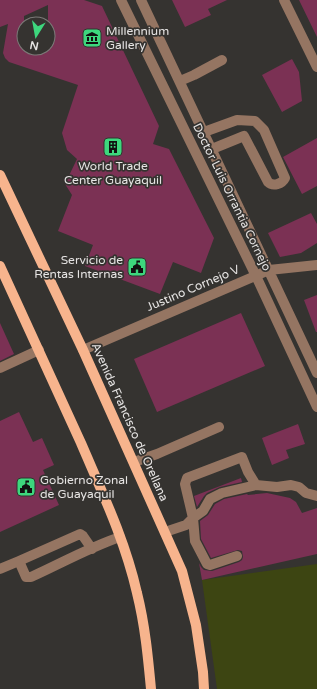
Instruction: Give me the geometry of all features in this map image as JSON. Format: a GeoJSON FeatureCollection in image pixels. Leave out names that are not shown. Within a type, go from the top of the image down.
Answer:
{"type":"FeatureCollection","features":[{"type":"Feature","properties":{"kind":"main road","name":"Avenida Francisco de Orellana"},"geometry":{"type":"LineString","coordinates":[[0,175],[83,350],[182,571],[196,625],[204,689]]}},
{"type":"Feature","properties":{"kind":"main road"},"geometry":{"type":"LineString","coordinates":[[0,266],[40,350],[110,508],[138,593],[147,644],[151,689]]}},
{"type":"Feature","properties":{"kind":"street","name":"Doctor Luis Orrantia Cornejo"},"geometry":{"type":"LineString","coordinates":[[121,0],[256,276],[317,407]]}},
{"type":"Feature","properties":{"kind":"street","name":"Doctor Luis Orrantia Cornejo"},"geometry":{"type":"LineString","coordinates":[[141,0],[317,373]]}},
{"type":"Feature","properties":{"kind":"street"},"geometry":{"type":"LineString","coordinates":[[284,0],[317,66]]}},
{"type":"Feature","properties":{"kind":"street"},"geometry":{"type":"LineString","coordinates":[[180,81],[222,60]]}},
{"type":"Feature","properties":{"kind":"street"},"geometry":{"type":"LineString","coordinates":[[204,132],[237,120],[255,121],[264,130],[282,170],[285,178],[284,180],[273,185],[268,182],[237,120]]}},
{"type":"Feature","properties":{"kind":"street"},"geometry":{"type":"LineString","coordinates":[[212,149],[244,136]]}},
{"type":"Feature","properties":{"kind":"street","name":"Justino Cornejo V"},"geometry":{"type":"LineString","coordinates":[[83,350],[269,270],[317,265]]}},
{"type":"Feature","properties":{"kind":"street"},"geometry":{"type":"LineString","coordinates":[[0,368],[40,350]]}},
{"type":"Feature","properties":{"kind":"street"},"geometry":{"type":"LineString","coordinates":[[134,462],[157,454],[219,427]]}},
{"type":"Feature","properties":{"kind":"street"},"geometry":{"type":"LineString","coordinates":[[237,556],[207,564],[195,541],[193,518],[185,484],[187,478],[242,457],[248,472],[256,485]]}},
{"type":"Feature","properties":{"kind":"street"},"geometry":{"type":"LineString","coordinates":[[165,532],[186,526],[193,518],[203,511],[210,499],[222,493],[256,485],[277,487],[291,485],[300,487],[306,493],[317,496]]}},
{"type":"Feature","properties":{"kind":"street"},"geometry":{"type":"LineString","coordinates":[[0,569],[80,534],[92,549]]}},
{"type":"Feature","properties":{"kind":"street"},"geometry":{"type":"LineString","coordinates":[[19,561],[26,576],[31,577],[103,543],[120,537]]}},
{"type":"Feature","properties":{"kind":"green space"},"geometry":{"type":"Polygon","coordinates":[[[317,564],[317,689],[217,689],[202,580],[317,564]]]}},
{"type":"Feature","properties":{"kind":"building","name":"World Trade Center Guayaquil"},"geometry":{"type":"Polygon","coordinates":[[[0,0],[84,0],[102,6],[159,126],[153,144],[169,149],[214,238],[201,273],[173,262],[160,294],[85,266],[93,245],[58,231],[72,195],[65,184],[77,159],[67,150],[62,133],[78,85],[9,62],[3,53],[8,24],[0,27],[0,0]]]}},
{"type":"Feature","properties":{"kind":"building"},"geometry":{"type":"Polygon","coordinates":[[[172,0],[227,0],[208,9],[211,15],[185,27],[172,0]]]}},
{"type":"Feature","properties":{"kind":"building"},"geometry":{"type":"Polygon","coordinates":[[[299,0],[317,0],[317,37],[299,0]]]}},
{"type":"Feature","properties":{"kind":"building"},"geometry":{"type":"Polygon","coordinates":[[[292,59],[299,72],[302,101],[282,112],[262,75],[292,59]]]}},
{"type":"Feature","properties":{"kind":"building"},"geometry":{"type":"Polygon","coordinates":[[[317,138],[317,186],[302,194],[283,157],[317,138]]]}},
{"type":"Feature","properties":{"kind":"building"},"geometry":{"type":"Polygon","coordinates":[[[311,213],[317,224],[317,243],[301,253],[280,257],[268,233],[311,213]]]}},
{"type":"Feature","properties":{"kind":"building"},"geometry":{"type":"Polygon","coordinates":[[[317,295],[317,332],[316,332],[304,300],[317,295]]]}},
{"type":"Feature","properties":{"kind":"building"},"geometry":{"type":"Polygon","coordinates":[[[241,313],[265,366],[157,412],[134,359],[241,313]]]}},
{"type":"Feature","properties":{"kind":"building"},"geometry":{"type":"Polygon","coordinates":[[[0,323],[14,354],[0,361],[0,323]]]}},
{"type":"Feature","properties":{"kind":"building","name":"Gobierno Zonal de Guayaquil"},"geometry":{"type":"Polygon","coordinates":[[[19,412],[33,442],[42,438],[54,465],[43,470],[59,505],[0,532],[0,421],[19,412]]]}},
{"type":"Feature","properties":{"kind":"building"},"geometry":{"type":"Polygon","coordinates":[[[298,424],[305,444],[286,450],[289,458],[272,465],[262,438],[298,424]]]}},
{"type":"Feature","properties":{"kind":"building"},"geometry":{"type":"Polygon","coordinates":[[[241,478],[242,482],[220,487],[207,493],[197,507],[194,496],[241,478]]]}},
{"type":"Feature","properties":{"kind":"building"},"geometry":{"type":"Polygon","coordinates":[[[267,493],[290,498],[296,502],[302,513],[317,508],[317,554],[202,580],[199,563],[204,570],[212,571],[239,562],[243,557],[242,551],[238,550],[211,558],[201,539],[200,521],[208,515],[215,504],[224,499],[247,494],[267,493]]]}},
{"type":"Feature","properties":{"kind":"place","name":"Millennium Gallery"},"geometry":{"type":"Point","coordinates":[92,38]}},
{"type":"Feature","properties":{"kind":"place","name":"World Trade Center Guayaquil"},"geometry":{"type":"Point","coordinates":[113,147]}},
{"type":"Feature","properties":{"kind":"place","name":"Servicio de Rentas Internas"},"geometry":{"type":"Point","coordinates":[137,267]}},
{"type":"Feature","properties":{"kind":"place","name":"Gobierno Zonal de Guayaquil"},"geometry":{"type":"Point","coordinates":[26,487]}}]}
